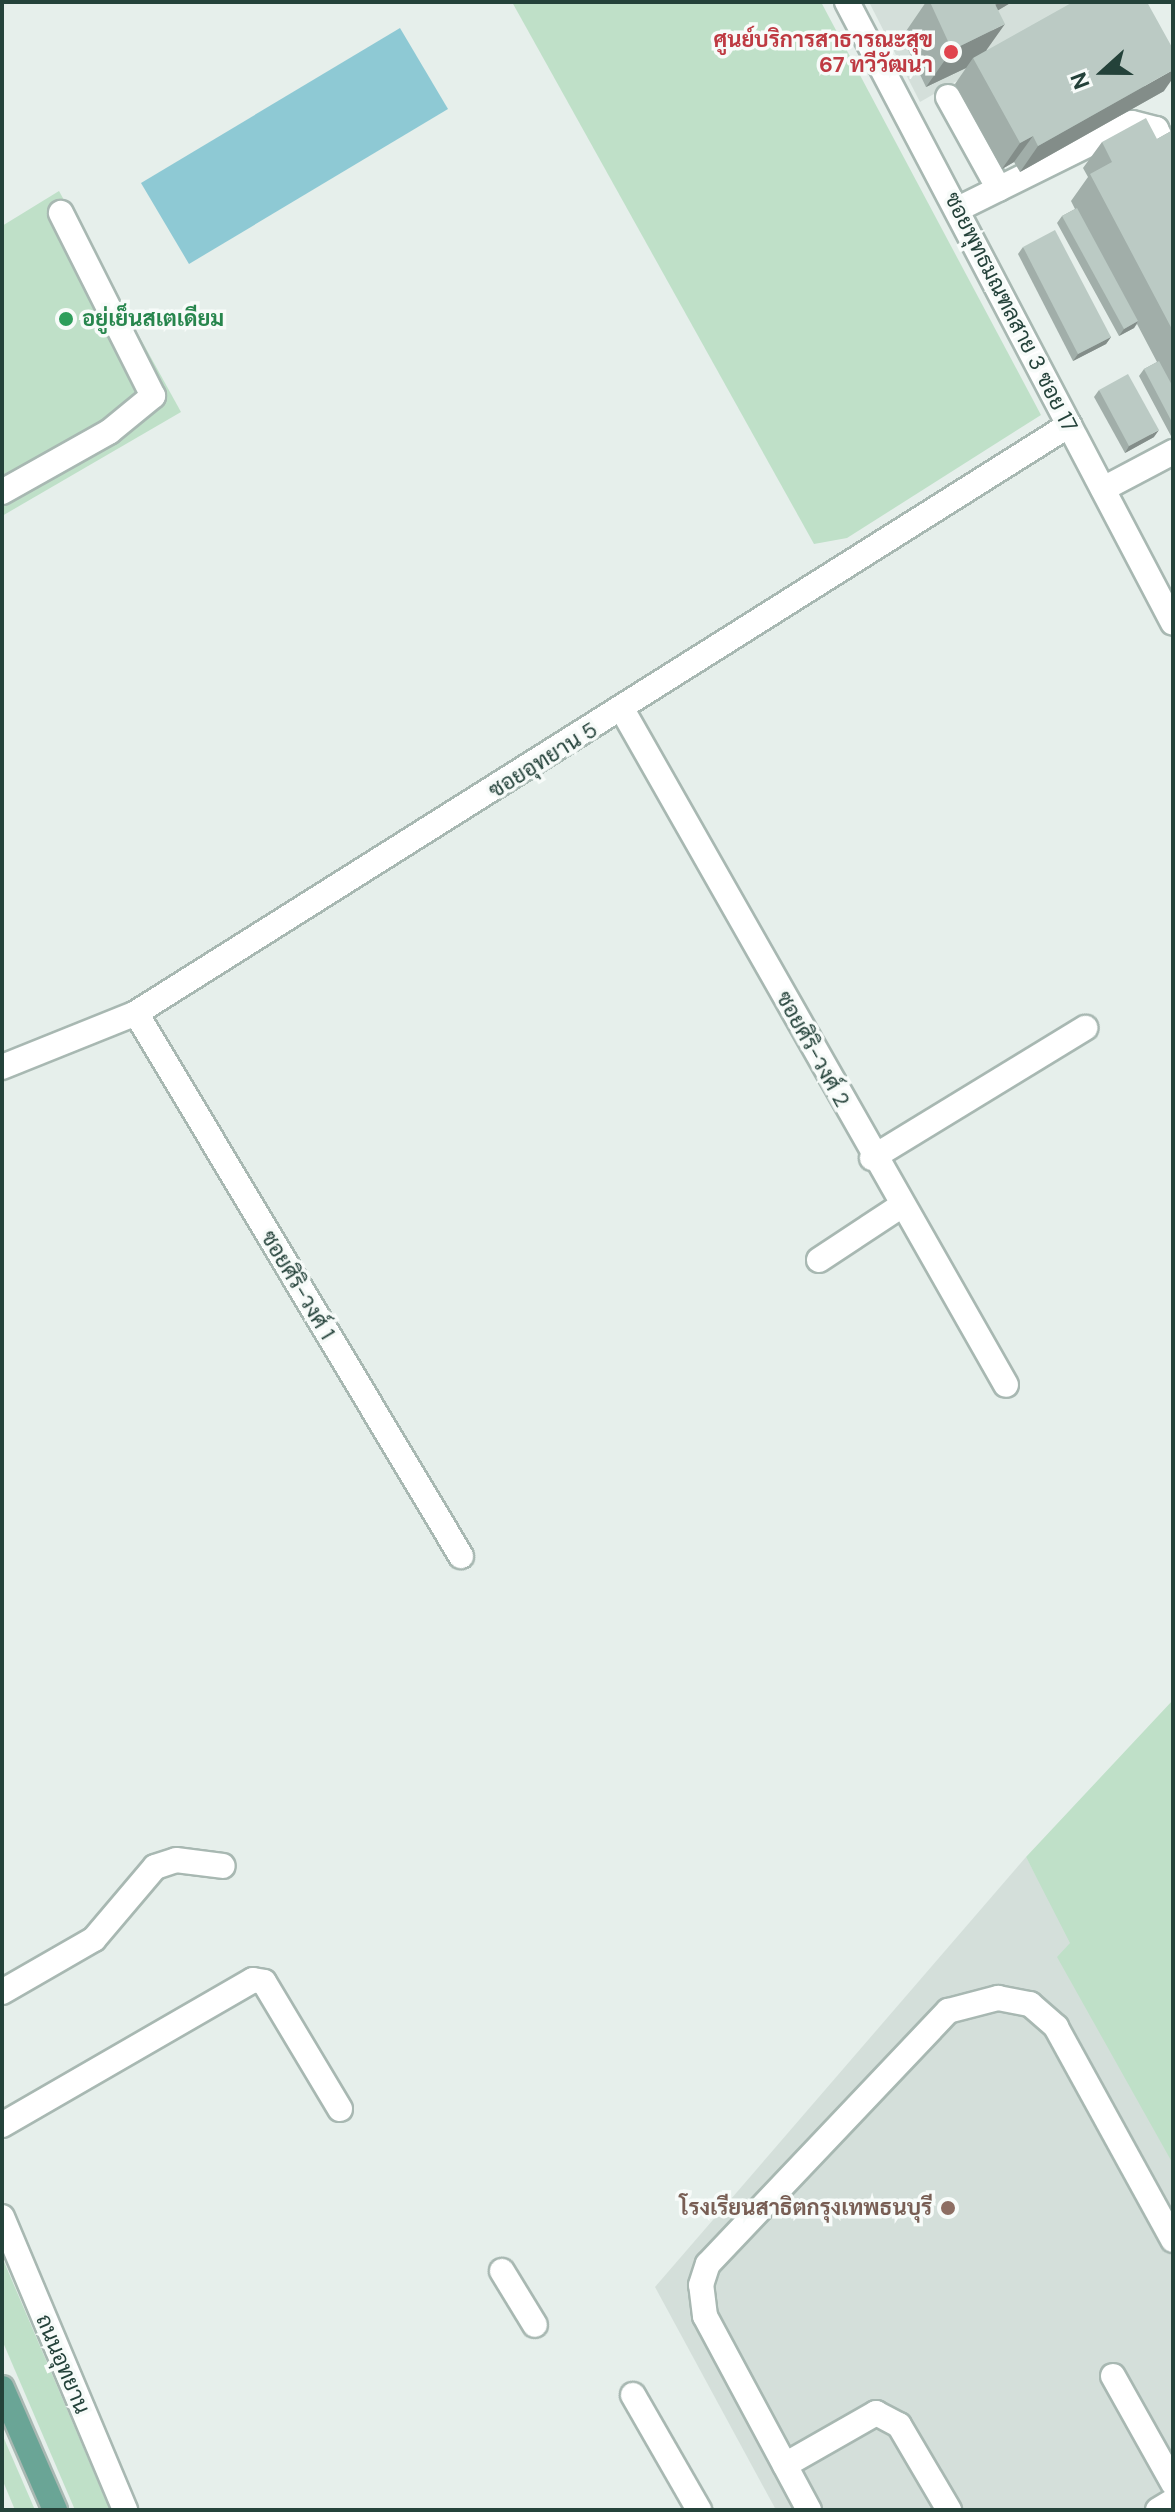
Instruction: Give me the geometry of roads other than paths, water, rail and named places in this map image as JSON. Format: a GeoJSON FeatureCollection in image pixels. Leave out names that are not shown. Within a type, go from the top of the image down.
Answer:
{"type":"FeatureCollection","features":[{"type":"Feature","properties":{"kind":"main road"},"geometry":{"type":"LineString","coordinates":[[2,2388],[55,2510]]}},
{"type":"Feature","properties":{"kind":"street","name":"ซอยพุทธมณฑลสาย 3 ซอย 17"},"geometry":{"type":"LineString","coordinates":[[853,4],[1173,623]]}},
{"type":"Feature","properties":{"kind":"street"},"geometry":{"type":"LineString","coordinates":[[948,97],[999,189]]}},
{"type":"Feature","properties":{"kind":"street"},"geometry":{"type":"LineString","coordinates":[[958,209],[1132,123],[1156,129],[1173,163]]}},
{"type":"Feature","properties":{"kind":"street"},"geometry":{"type":"LineString","coordinates":[[2,492],[109,432],[153,396],[61,213]]}},
{"type":"Feature","properties":{"kind":"street","name":"ซอยอุทยาน 5"},"geometry":{"type":"LineString","coordinates":[[2,1067],[136,1013],[623,711],[1069,425]]}},
{"type":"Feature","properties":{"kind":"street"},"geometry":{"type":"LineString","coordinates":[[1103,489],[1173,452]]}},
{"type":"Feature","properties":{"kind":"street","name":"ซอยศิริ-วงศ์ 2"},"geometry":{"type":"LineString","coordinates":[[623,711],[872,1158],[1006,1385]]}},
{"type":"Feature","properties":{"kind":"street","name":"ซอยศิริ-วงศ์ 1"},"geometry":{"type":"LineString","coordinates":[[136,1013],[461,1556]]}},
{"type":"Feature","properties":{"kind":"street"},"geometry":{"type":"LineString","coordinates":[[872,1158],[1085,1028]]}},
{"type":"Feature","properties":{"kind":"street"},"geometry":{"type":"LineString","coordinates":[[819,1260],[901,1206]]}},
{"type":"Feature","properties":{"kind":"street"},"geometry":{"type":"LineString","coordinates":[[2,1992],[94,1939],[155,1867],[176,1860],[223,1866]]}},
{"type":"Feature","properties":{"kind":"street"},"geometry":{"type":"LineString","coordinates":[[2,2125],[253,1980],[264,1982],[340,2109]]}},
{"type":"Feature","properties":{"kind":"street"},"geometry":{"type":"LineString","coordinates":[[809,2510],[705,2316],[708,2264],[948,2011],[998,1998],[1030,2004],[1056,2027],[1173,2240]]}},
{"type":"Feature","properties":{"kind":"street","name":"ถนนอุทยาน"},"geometry":{"type":"LineString","coordinates":[[2,2217],[125,2510]]}},
{"type":"Feature","properties":{"kind":"street"},"geometry":{"type":"LineString","coordinates":[[502,2271],[535,2325]]}},
{"type":"Feature","properties":{"kind":"street"},"geometry":{"type":"LineString","coordinates":[[1113,2376],[1173,2483]]}},
{"type":"Feature","properties":{"kind":"street"},"geometry":{"type":"LineString","coordinates":[[633,2395],[699,2510]]}},
{"type":"Feature","properties":{"kind":"street"},"geometry":{"type":"LineString","coordinates":[[785,2465],[876,2413],[899,2425],[949,2510]]}},
{"type":"Feature","properties":{"kind":"street"},"geometry":{"type":"LineString","coordinates":[[1158,2510],[1173,2501]]}},
{"type":"Feature","properties":{"kind":"water"},"geometry":{"type":"Polygon","coordinates":[[[400,28],[448,109],[189,264],[141,183],[400,28]]]}},
{"type":"Feature","properties":{"kind":"place","name":"ศูนย์บริการสาธารณะสุข 67 ทวีวัฒนา"},"geometry":{"type":"Point","coordinates":[951,52]}},
{"type":"Feature","properties":{"kind":"place","name":"อยู่เย็นสเตเดียม"},"geometry":{"type":"Point","coordinates":[66,319]}},
{"type":"Feature","properties":{"kind":"place","name":"โรงเรียนสาธิตกรุงเทพธนบุรี"},"geometry":{"type":"Point","coordinates":[948,2208]}}]}
